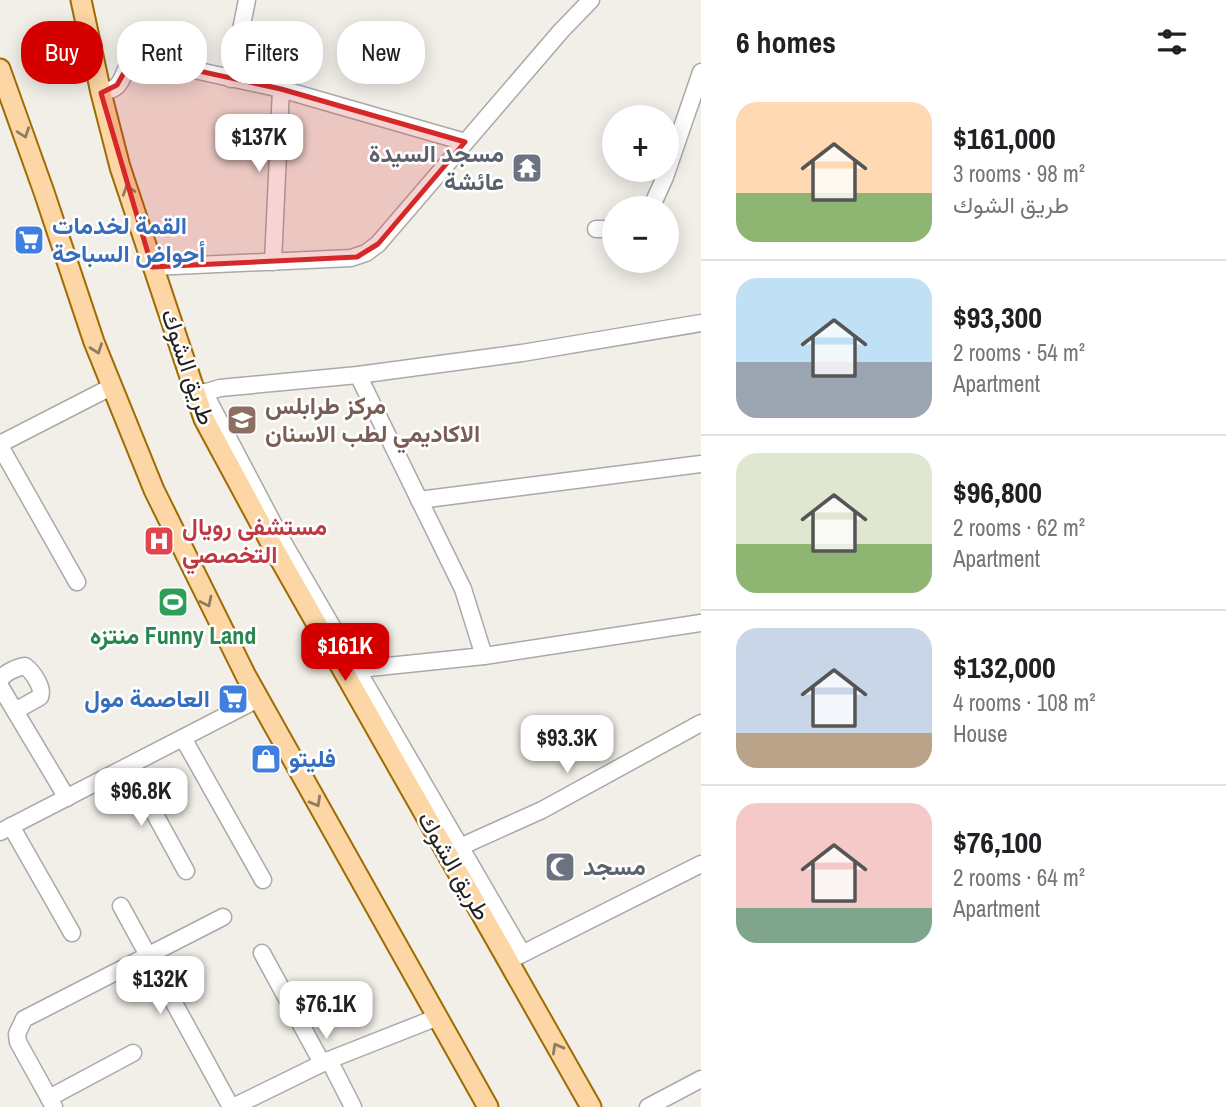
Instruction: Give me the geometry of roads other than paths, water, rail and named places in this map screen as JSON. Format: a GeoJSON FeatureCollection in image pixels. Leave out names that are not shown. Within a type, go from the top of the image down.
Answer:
{"type":"FeatureCollection","features":[{"type":"Feature","properties":{"kind":"main road","name":"طريق الشوك"},"geometry":{"type":"LineString","coordinates":[[81,0],[120,167],[152,267],[200,394],[211,435],[351,670],[515,957],[591,1107]]}},
{"type":"Feature","properties":{"kind":"main road"},"geometry":{"type":"LineString","coordinates":[[0,69],[111,387],[149,479],[195,577],[258,699],[488,1107]]}},
{"type":"Feature","properties":{"kind":"street"},"geometry":{"type":"LineString","coordinates":[[243,21],[247,0]]}},
{"type":"Feature","properties":{"kind":"street"},"geometry":{"type":"LineString","coordinates":[[152,267],[351,258],[366,254],[378,244],[561,31],[591,0]]}},
{"type":"Feature","properties":{"kind":"street"},"geometry":{"type":"LineString","coordinates":[[101,93],[117,85],[126,67],[132,61],[140,59],[221,77]]}},
{"type":"Feature","properties":{"kind":"street"},"geometry":{"type":"LineString","coordinates":[[656,196],[701,72]]}},
{"type":"Feature","properties":{"kind":"street"},"geometry":{"type":"LineString","coordinates":[[256,84],[465,142]]}},
{"type":"Feature","properties":{"kind":"street"},"geometry":{"type":"LineString","coordinates":[[273,262],[281,89]]}},
{"type":"Feature","properties":{"kind":"street"},"geometry":{"type":"LineString","coordinates":[[596,229],[602,229]]}},
{"type":"Feature","properties":{"kind":"street"},"geometry":{"type":"LineString","coordinates":[[200,394],[220,388],[358,375],[523,353],[701,323]]}},
{"type":"Feature","properties":{"kind":"street"},"geometry":{"type":"LineString","coordinates":[[358,375],[463,589],[484,656]]}},
{"type":"Feature","properties":{"kind":"street"},"geometry":{"type":"LineString","coordinates":[[77,582],[0,445],[111,387]]}},
{"type":"Feature","properties":{"kind":"street"},"geometry":{"type":"LineString","coordinates":[[419,499],[701,464]]}},
{"type":"Feature","properties":{"kind":"street"},"geometry":{"type":"LineString","coordinates":[[351,670],[699,629]]}},
{"type":"Feature","properties":{"kind":"street"},"geometry":{"type":"LineString","coordinates":[[0,680],[25,666],[41,689],[40,696],[15,711]]}},
{"type":"Feature","properties":{"kind":"street"},"geometry":{"type":"LineString","coordinates":[[0,686],[67,798]]}},
{"type":"Feature","properties":{"kind":"street"},"geometry":{"type":"LineString","coordinates":[[72,933],[6,829],[258,699]]}},
{"type":"Feature","properties":{"kind":"street"},"geometry":{"type":"LineString","coordinates":[[454,850],[542,810],[701,723]]}},
{"type":"Feature","properties":{"kind":"street"},"geometry":{"type":"LineString","coordinates":[[183,738],[263,880]]}},
{"type":"Feature","properties":{"kind":"street"},"geometry":{"type":"LineString","coordinates":[[129,766],[186,871]]}},
{"type":"Feature","properties":{"kind":"street"},"geometry":{"type":"LineString","coordinates":[[515,957],[701,864]]}},
{"type":"Feature","properties":{"kind":"street"},"geometry":{"type":"LineString","coordinates":[[121,906],[232,1107],[326,1062],[438,1017]]}},
{"type":"Feature","properties":{"kind":"street"},"geometry":{"type":"LineString","coordinates":[[133,1053],[51,1102],[18,1042],[19,1026],[30,1015],[223,917]]}},
{"type":"Feature","properties":{"kind":"street"},"geometry":{"type":"LineString","coordinates":[[262,953],[354,1107]]}},
{"type":"Feature","properties":{"kind":"street"},"geometry":{"type":"LineString","coordinates":[[648,1107],[701,1079]]}},
{"type":"Feature","properties":{"kind":"place","name":"مسجد السيدة عائشة"},"geometry":{"type":"Point","coordinates":[527,168]}},
{"type":"Feature","properties":{"kind":"place","name":"القمة لخدمات أحواض السباحة"},"geometry":{"type":"Point","coordinates":[29,240]}},
{"type":"Feature","properties":{"kind":"place","name":"مركز طرابلس الاكاديمي لطب الاسنان"},"geometry":{"type":"Point","coordinates":[242,420]}},
{"type":"Feature","properties":{"kind":"place","name":"مستشفى رويال التخصصي"},"geometry":{"type":"Point","coordinates":[159,541]}},
{"type":"Feature","properties":{"kind":"place","name":"منتزه Funny Land"},"geometry":{"type":"Point","coordinates":[173,602]}},
{"type":"Feature","properties":{"kind":"place","name":"العاصمة مول"},"geometry":{"type":"Point","coordinates":[233,699]}},
{"type":"Feature","properties":{"kind":"place","name":"فليتو"},"geometry":{"type":"Point","coordinates":[266,759]}},
{"type":"Feature","properties":{"kind":"place","name":"مسجد"},"geometry":{"type":"Point","coordinates":[560,867]}}]}
